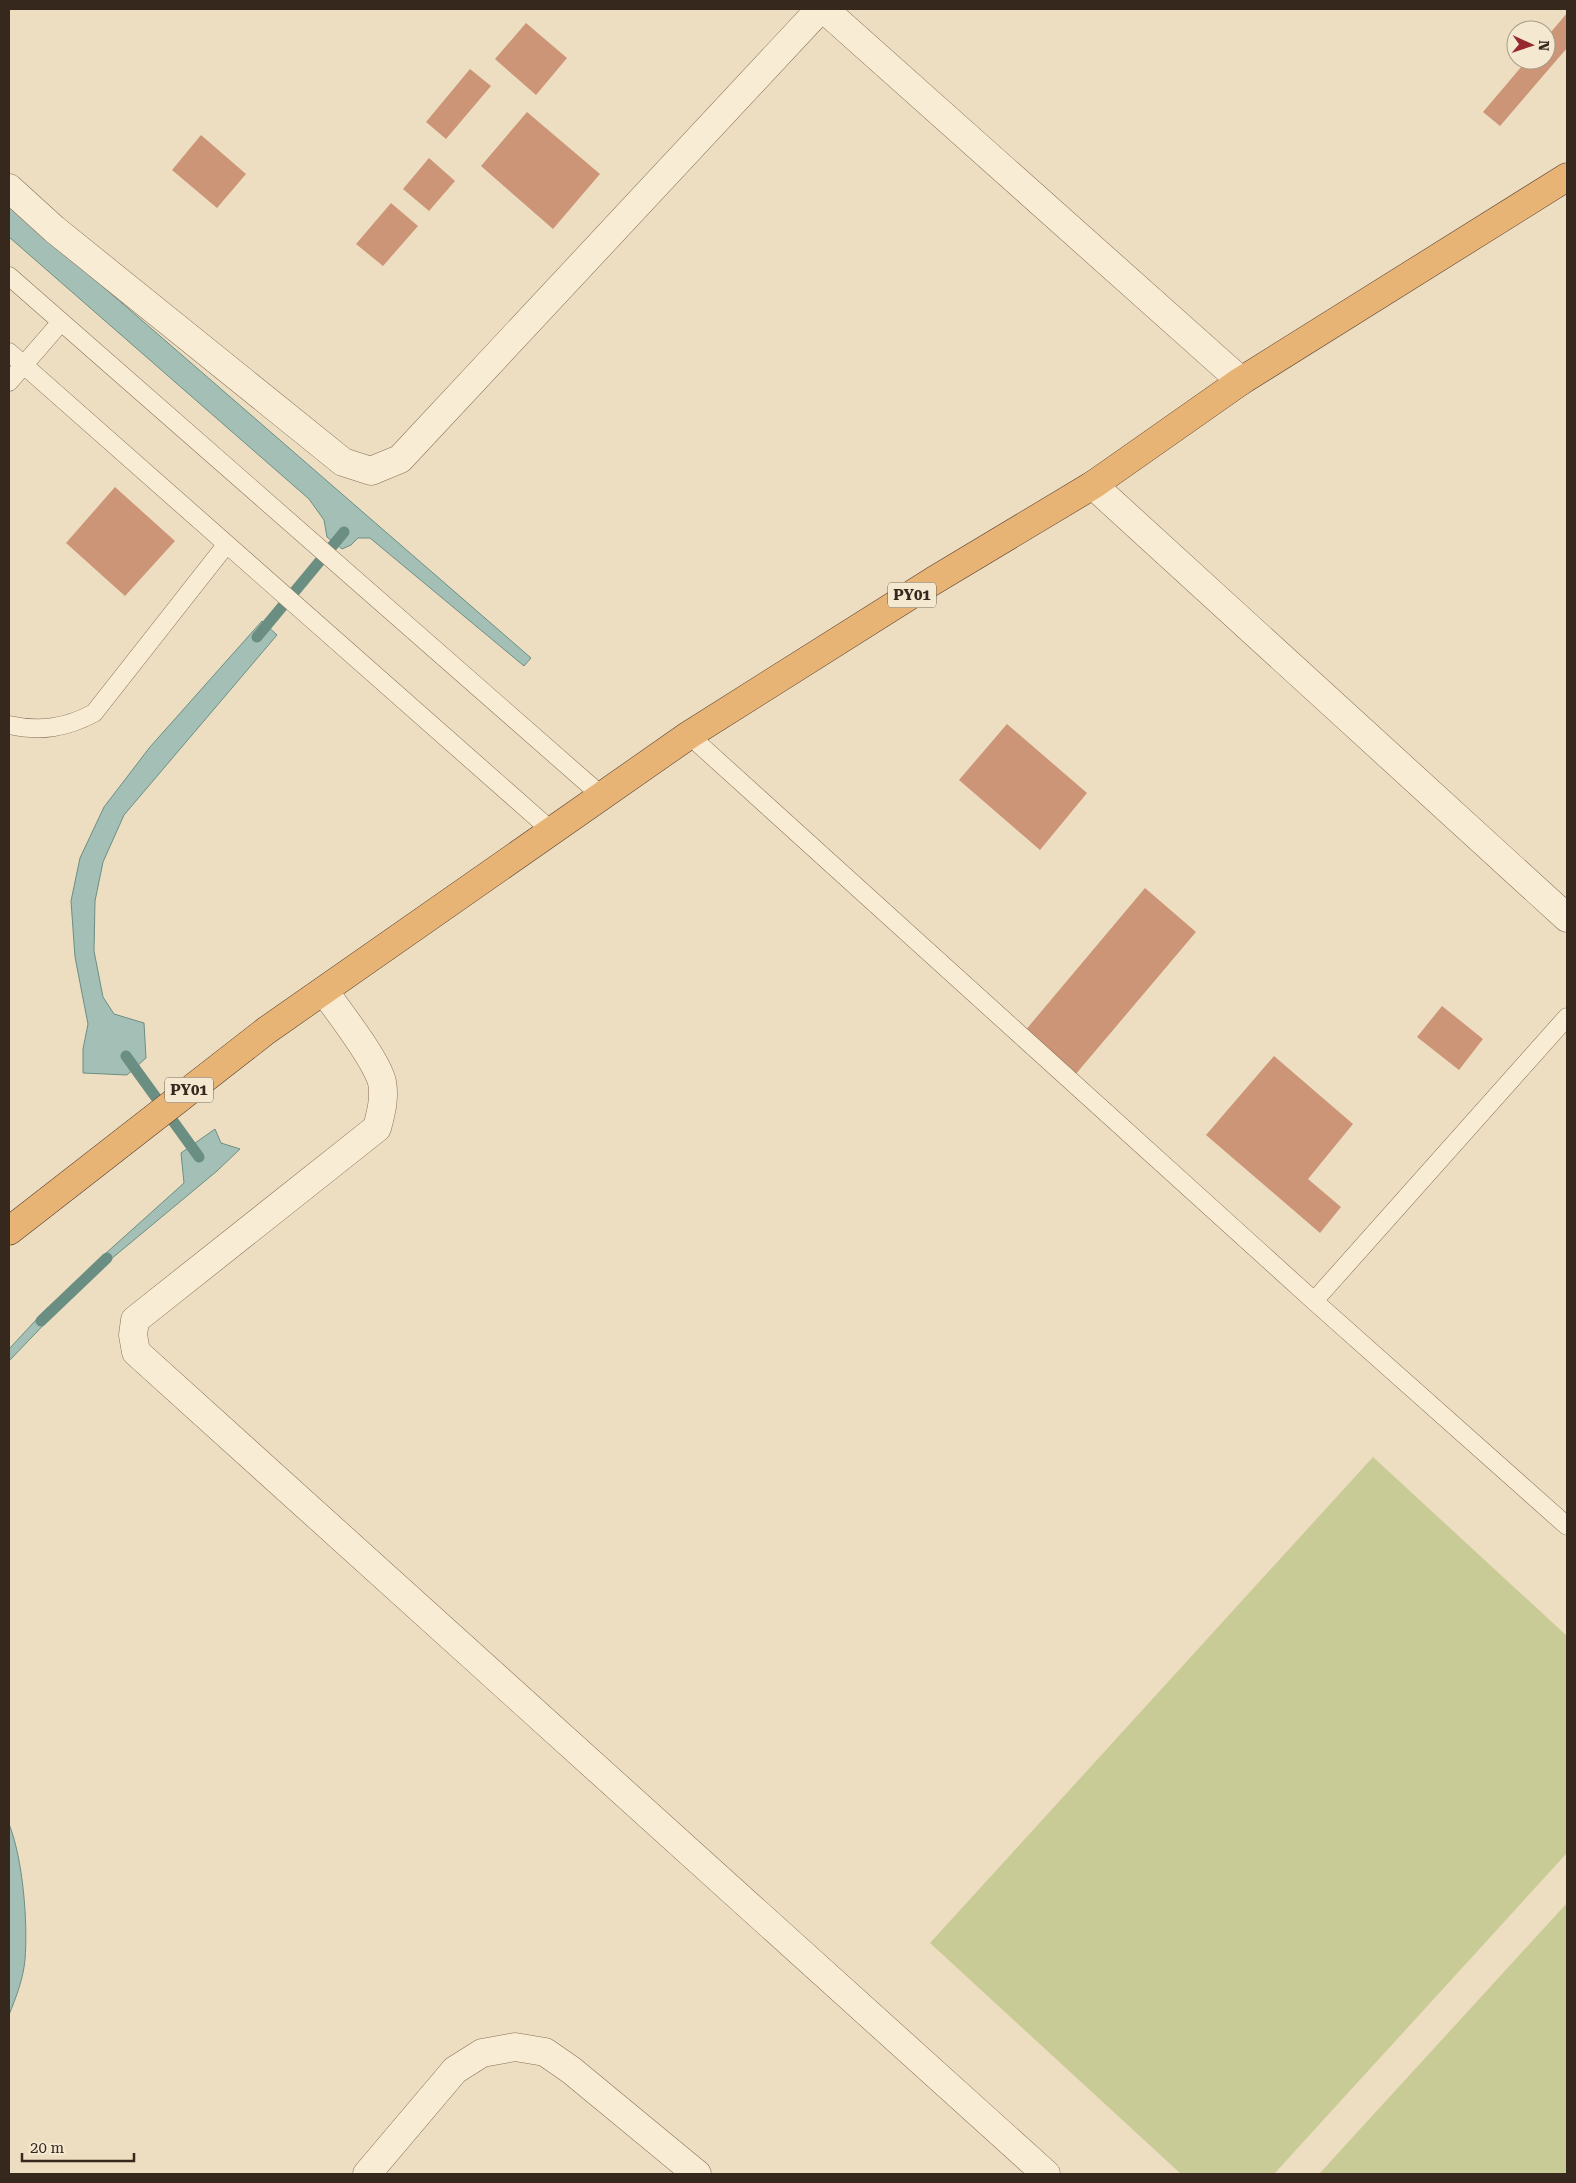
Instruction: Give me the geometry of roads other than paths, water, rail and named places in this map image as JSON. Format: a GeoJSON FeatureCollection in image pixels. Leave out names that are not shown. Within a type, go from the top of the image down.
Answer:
{"type":"FeatureCollection","features":[{"type":"Feature","properties":{"kind":"highway","name":"PY01"},"geometry":{"type":"LineString","coordinates":[[9,1232],[267,1030],[553,832],[689,735],[933,581],[1093,485],[1241,381],[1567,177]]}},
{"type":"Feature","properties":{"kind":"street"},"geometry":{"type":"LineString","coordinates":[[9,188],[54,229],[342,462],[371,471],[400,459],[822,9],[1241,381]]}},
{"type":"Feature","properties":{"kind":"street"},"geometry":{"type":"LineString","coordinates":[[1093,485],[1567,918]]}},
{"type":"Feature","properties":{"kind":"street"},"geometry":{"type":"LineString","coordinates":[[324,990],[364,1049],[381,1081],[383,1105],[377,1128],[135,1320],[133,1335],[136,1352],[1046,2174]]}},
{"type":"Feature","properties":{"kind":"street"},"geometry":{"type":"LineString","coordinates":[[367,2174],[455,2070],[482,2053],[514,2046],[545,2052],[571,2070],[697,2174]]}},
{"type":"Feature","properties":{"kind":"lane"},"geometry":{"type":"LineString","coordinates":[[9,276],[602,796]]}},
{"type":"Feature","properties":{"kind":"lane"},"geometry":{"type":"LineString","coordinates":[[9,382],[61,322]]}},
{"type":"Feature","properties":{"kind":"lane"},"geometry":{"type":"LineString","coordinates":[[9,352],[553,832]]}},
{"type":"Feature","properties":{"kind":"lane"},"geometry":{"type":"LineString","coordinates":[[9,725],[23,728],[49,728],[74,724],[94,713],[226,545]]}},
{"type":"Feature","properties":{"kind":"lane"},"geometry":{"type":"LineString","coordinates":[[689,735],[1314,1302],[1567,1526]]}},
{"type":"Feature","properties":{"kind":"lane"},"geometry":{"type":"LineString","coordinates":[[1314,1302],[1567,1017]]}},
{"type":"Feature","properties":{"kind":"water"},"geometry":{"type":"Polygon","coordinates":[[[9,205],[531,658],[524,666],[370,538],[358,538],[351,545],[342,549],[327,537],[324,520],[309,499],[9,237],[9,205]]]}},
{"type":"Feature","properties":{"kind":"water"},"geometry":{"type":"Polygon","coordinates":[[[262,621],[277,635],[124,815],[103,862],[95,901],[94,951],[103,997],[114,1014],[144,1023],[146,1058],[127,1075],[83,1073],[83,1049],[88,1024],[75,957],[71,901],[80,858],[104,807],[150,747],[262,621]]]}},
{"type":"Feature","properties":{"kind":"water"},"geometry":{"type":"Polygon","coordinates":[[[215,1129],[221,1143],[240,1149],[217,1171],[99,1269],[95,1263],[184,1183],[181,1153],[215,1129]]]}},
{"type":"Feature","properties":{"kind":"water"},"geometry":{"type":"Polygon","coordinates":[[[48,1307],[55,1313],[9,1361],[9,1349],[48,1307]]]}},
{"type":"Feature","properties":{"kind":"water"},"geometry":{"type":"Polygon","coordinates":[[[9,1824],[21,1872],[26,1945],[23,1974],[9,2015],[9,1824]]]}},
{"type":"Feature","properties":{"kind":"waterway"},"geometry":{"type":"LineString","coordinates":[[257,637],[344,532]]}},
{"type":"Feature","properties":{"kind":"waterway"},"geometry":{"type":"LineString","coordinates":[[126,1056],[199,1157]]}},
{"type":"Feature","properties":{"kind":"waterway"},"geometry":{"type":"LineString","coordinates":[[41,1321],[107,1258]]}}]}
